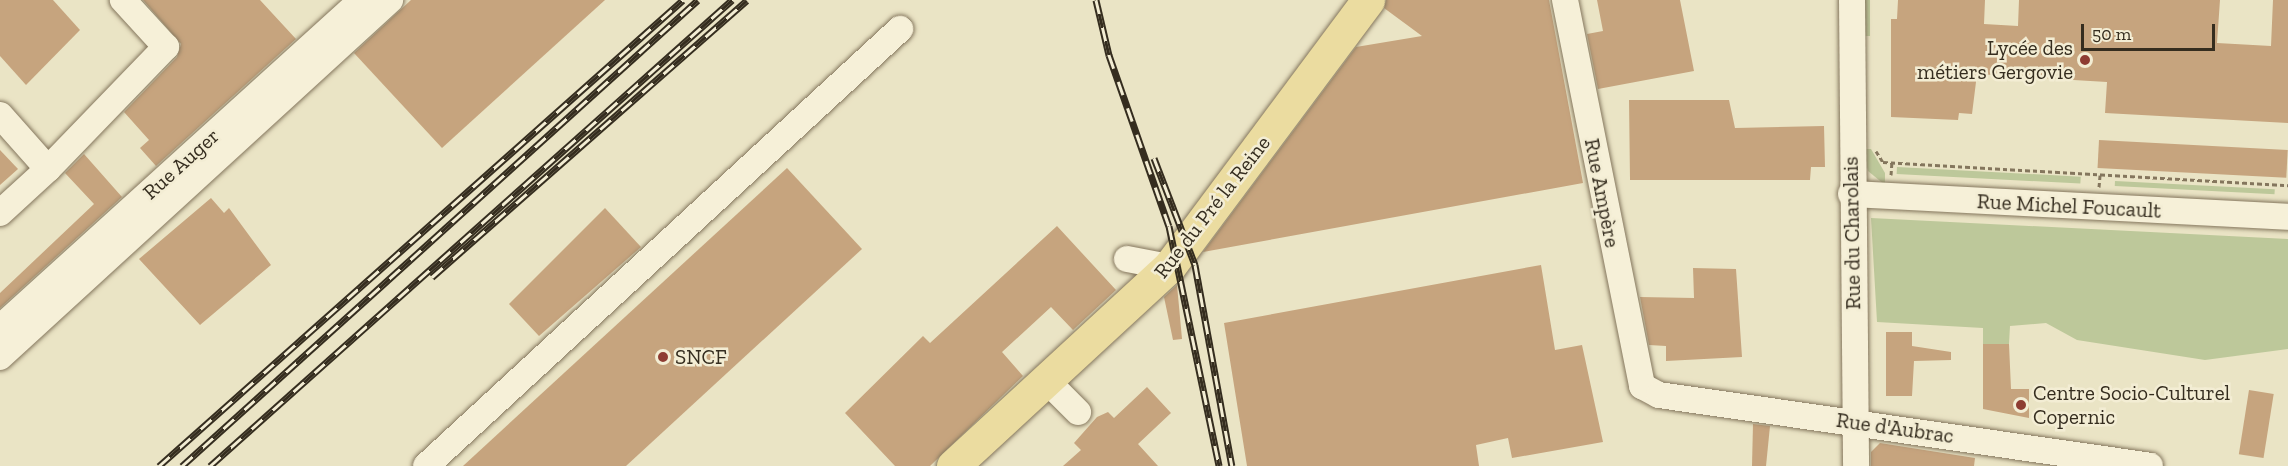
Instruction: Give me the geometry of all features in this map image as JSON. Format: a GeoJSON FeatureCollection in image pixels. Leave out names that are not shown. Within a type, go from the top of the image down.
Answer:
{"type":"FeatureCollection","features":[{"type":"Feature","properties":{"kind":"main road","name":"Rue du Pré la Reine"},"geometry":{"type":"LineString","coordinates":[[953,466],[1169,267],[1368,0]]}},
{"type":"Feature","properties":{"kind":"street"},"geometry":{"type":"LineString","coordinates":[[0,213],[48,169],[166,47],[123,0]]}},
{"type":"Feature","properties":{"kind":"street","name":"Rue Auger"},"geometry":{"type":"LineString","coordinates":[[0,328],[362,0]]}},
{"type":"Feature","properties":{"kind":"street"},"geometry":{"type":"LineString","coordinates":[[0,357],[390,0]]}},
{"type":"Feature","properties":{"kind":"street","name":"Rue Ampère"},"geometry":{"type":"LineString","coordinates":[[1565,0],[1642,386]]}},
{"type":"Feature","properties":{"kind":"street","name":"Rue du Charolais"},"geometry":{"type":"LineString","coordinates":[[1852,0],[1851,194],[1856,466]]}},
{"type":"Feature","properties":{"kind":"street"},"geometry":{"type":"LineString","coordinates":[[426,466],[900,29]]}},
{"type":"Feature","properties":{"kind":"street"},"geometry":{"type":"LineString","coordinates":[[0,115],[48,169]]}},
{"type":"Feature","properties":{"kind":"street","name":"Rue Michel Foucault"},"geometry":{"type":"LineString","coordinates":[[1851,194],[2288,217]]}},
{"type":"Feature","properties":{"kind":"street"},"geometry":{"type":"LineString","coordinates":[[1127,259],[1169,267]]}},
{"type":"Feature","properties":{"kind":"street"},"geometry":{"type":"LineString","coordinates":[[1047,381],[1078,412]]}},
{"type":"Feature","properties":{"kind":"street","name":"Rue d'Aubrac"},"geometry":{"type":"LineString","coordinates":[[1642,386],[1659,395],[1856,422],[2084,461],[2150,466]]}},
{"type":"Feature","properties":{"kind":"path"},"geometry":{"type":"LineString","coordinates":[[1876,142],[1883,162],[2288,185]]}},
{"type":"Feature","properties":{"kind":"green space"},"geometry":{"type":"Polygon","coordinates":[[[1863,0],[1870,0],[1870,36],[1863,36],[1863,0]]]}},
{"type":"Feature","properties":{"kind":"green space"},"geometry":{"type":"Polygon","coordinates":[[[1863,149],[1871,149],[1885,173],[1885,185],[1868,171],[1863,149]]]}},
{"type":"Feature","properties":{"kind":"green space"},"geometry":{"type":"Polygon","coordinates":[[[1897,167],[2081,177],[2080,184],[1897,174],[1897,167]]]}},
{"type":"Feature","properties":{"kind":"green space"},"geometry":{"type":"Polygon","coordinates":[[[2115,181],[2275,189],[2275,194],[2115,186],[2115,181]]]}},
{"type":"Feature","properties":{"kind":"green space"},"geometry":{"type":"Polygon","coordinates":[[[1871,218],[2288,239],[2288,349],[2205,360],[2077,340],[2046,323],[2010,326],[2009,344],[1983,344],[1983,328],[1877,322],[1871,218]]]}},
{"type":"Feature","properties":{"kind":"building"},"geometry":{"type":"Polygon","coordinates":[[[0,0],[53,0],[80,30],[26,85],[0,56],[0,0]]]}},
{"type":"Feature","properties":{"kind":"building"},"geometry":{"type":"Polygon","coordinates":[[[143,0],[260,0],[296,39],[156,166],[140,148],[149,140],[124,112],[177,57],[181,44],[143,0]]]}},
{"type":"Feature","properties":{"kind":"building"},"geometry":{"type":"Polygon","coordinates":[[[411,0],[605,0],[442,148],[354,53],[411,0]]]}},
{"type":"Feature","properties":{"kind":"building"},"geometry":{"type":"Polygon","coordinates":[[[1386,0],[1549,0],[1583,183],[1203,252],[1356,47],[1422,36],[1384,8],[1386,0]]]}},
{"type":"Feature","properties":{"kind":"building"},"geometry":{"type":"Polygon","coordinates":[[[1597,0],[1680,0],[1694,71],[1598,89],[1587,34],[1603,31],[1597,0]]]}},
{"type":"Feature","properties":{"kind":"building"},"geometry":{"type":"Polygon","coordinates":[[[1898,0],[1985,0],[1984,24],[2018,26],[2019,0],[2220,0],[2217,43],[2271,46],[2273,0],[2288,0],[2288,123],[2105,113],[2107,82],[1977,74],[1972,114],[1959,113],[1958,120],[1891,117],[1891,19],[1897,19],[1898,0]]]}},
{"type":"Feature","properties":{"kind":"building"},"geometry":{"type":"Polygon","coordinates":[[[1629,100],[1729,100],[1735,128],[1824,126],[1825,167],[1811,167],[1810,180],[1630,180],[1629,100]]]}},
{"type":"Feature","properties":{"kind":"building"},"geometry":{"type":"Polygon","coordinates":[[[2099,140],[2288,150],[2286,178],[2098,168],[2099,140]]]}},
{"type":"Feature","properties":{"kind":"building"},"geometry":{"type":"Polygon","coordinates":[[[0,150],[18,169],[0,185],[0,150]]]}},
{"type":"Feature","properties":{"kind":"building"},"geometry":{"type":"Polygon","coordinates":[[[84,154],[122,197],[0,308],[0,293],[94,204],[65,173],[84,154]]]}},
{"type":"Feature","properties":{"kind":"building","name":"SNCF"},"geometry":{"type":"Polygon","coordinates":[[[787,168],[862,249],[626,466],[463,466],[787,168]]]}},
{"type":"Feature","properties":{"kind":"building"},"geometry":{"type":"Polygon","coordinates":[[[211,198],[224,213],[229,208],[271,265],[200,325],[139,259],[211,198]]]}},
{"type":"Feature","properties":{"kind":"building"},"geometry":{"type":"Polygon","coordinates":[[[605,208],[641,247],[539,336],[509,304],[605,208]]]}},
{"type":"Feature","properties":{"kind":"building"},"geometry":{"type":"Polygon","coordinates":[[[1057,226],[1116,290],[1073,330],[1051,307],[1002,352],[1023,376],[930,466],[895,466],[845,413],[923,336],[930,343],[1057,226]]]}},
{"type":"Feature","properties":{"kind":"building"},"geometry":{"type":"Polygon","coordinates":[[[1541,265],[1555,350],[1582,345],[1603,442],[1512,458],[1508,438],[1476,445],[1479,466],[1247,466],[1224,323],[1541,265]]]}},
{"type":"Feature","properties":{"kind":"building"},"geometry":{"type":"Polygon","coordinates":[[[1693,268],[1736,269],[1742,357],[1666,361],[1666,346],[1649,345],[1640,297],[1694,298],[1693,268]]]}},
{"type":"Feature","properties":{"kind":"building"},"geometry":{"type":"Polygon","coordinates":[[[1177,285],[1182,339],[1173,340],[1164,297],[1177,285]]]}},
{"type":"Feature","properties":{"kind":"building"},"geometry":{"type":"Polygon","coordinates":[[[1886,332],[1912,332],[1912,346],[1951,352],[1951,360],[1914,361],[1912,396],[1886,396],[1886,332]]]}},
{"type":"Feature","properties":{"kind":"building"},"geometry":{"type":"Polygon","coordinates":[[[1983,344],[2009,344],[2011,389],[2029,389],[2029,418],[1983,409],[1983,344]]]}},
{"type":"Feature","properties":{"kind":"building"},"geometry":{"type":"Polygon","coordinates":[[[1147,387],[1171,413],[1138,444],[1158,466],[1063,466],[1081,450],[1074,443],[1097,417],[1108,412],[1114,418],[1147,387]]]}},
{"type":"Feature","properties":{"kind":"building"},"geometry":{"type":"Polygon","coordinates":[[[2249,390],[2274,394],[2264,458],[2239,454],[2249,390]]]}},
{"type":"Feature","properties":{"kind":"building"},"geometry":{"type":"Polygon","coordinates":[[[1753,424],[1770,426],[1766,466],[1752,466],[1753,424]]]}},
{"type":"Feature","properties":{"kind":"building"},"geometry":{"type":"Polygon","coordinates":[[[1880,443],[1975,458],[1974,466],[1871,466],[1871,452],[1880,443]]]}},
{"type":"Feature","properties":{"kind":"railway"},"geometry":{"type":"LineString","coordinates":[[159,466],[683,0]]}},
{"type":"Feature","properties":{"kind":"railway"},"geometry":{"type":"LineString","coordinates":[[182,466],[698,0]]}},
{"type":"Feature","properties":{"kind":"railway"},"geometry":{"type":"LineString","coordinates":[[210,466],[732,0]]}},
{"type":"Feature","properties":{"kind":"railway"},"geometry":{"type":"LineString","coordinates":[[432,277],[747,0]]}},
{"type":"Feature","properties":{"kind":"railway"},"geometry":{"type":"LineString","coordinates":[[1096,0],[1109,55],[1169,226],[1219,466]]}},
{"type":"Feature","properties":{"kind":"railway"},"geometry":{"type":"LineString","coordinates":[[1154,158],[1195,265],[1232,466]]}},
{"type":"Feature","properties":{"kind":"place","name":"Lycée des métiers Gergovie"},"geometry":{"type":"Point","coordinates":[2085,60]}},
{"type":"Feature","properties":{"kind":"place","name":"SNCF"},"geometry":{"type":"Point","coordinates":[663,357]}},
{"type":"Feature","properties":{"kind":"place","name":"Centre Socio-Culturel Copernic"},"geometry":{"type":"Point","coordinates":[2021,405]}}]}
